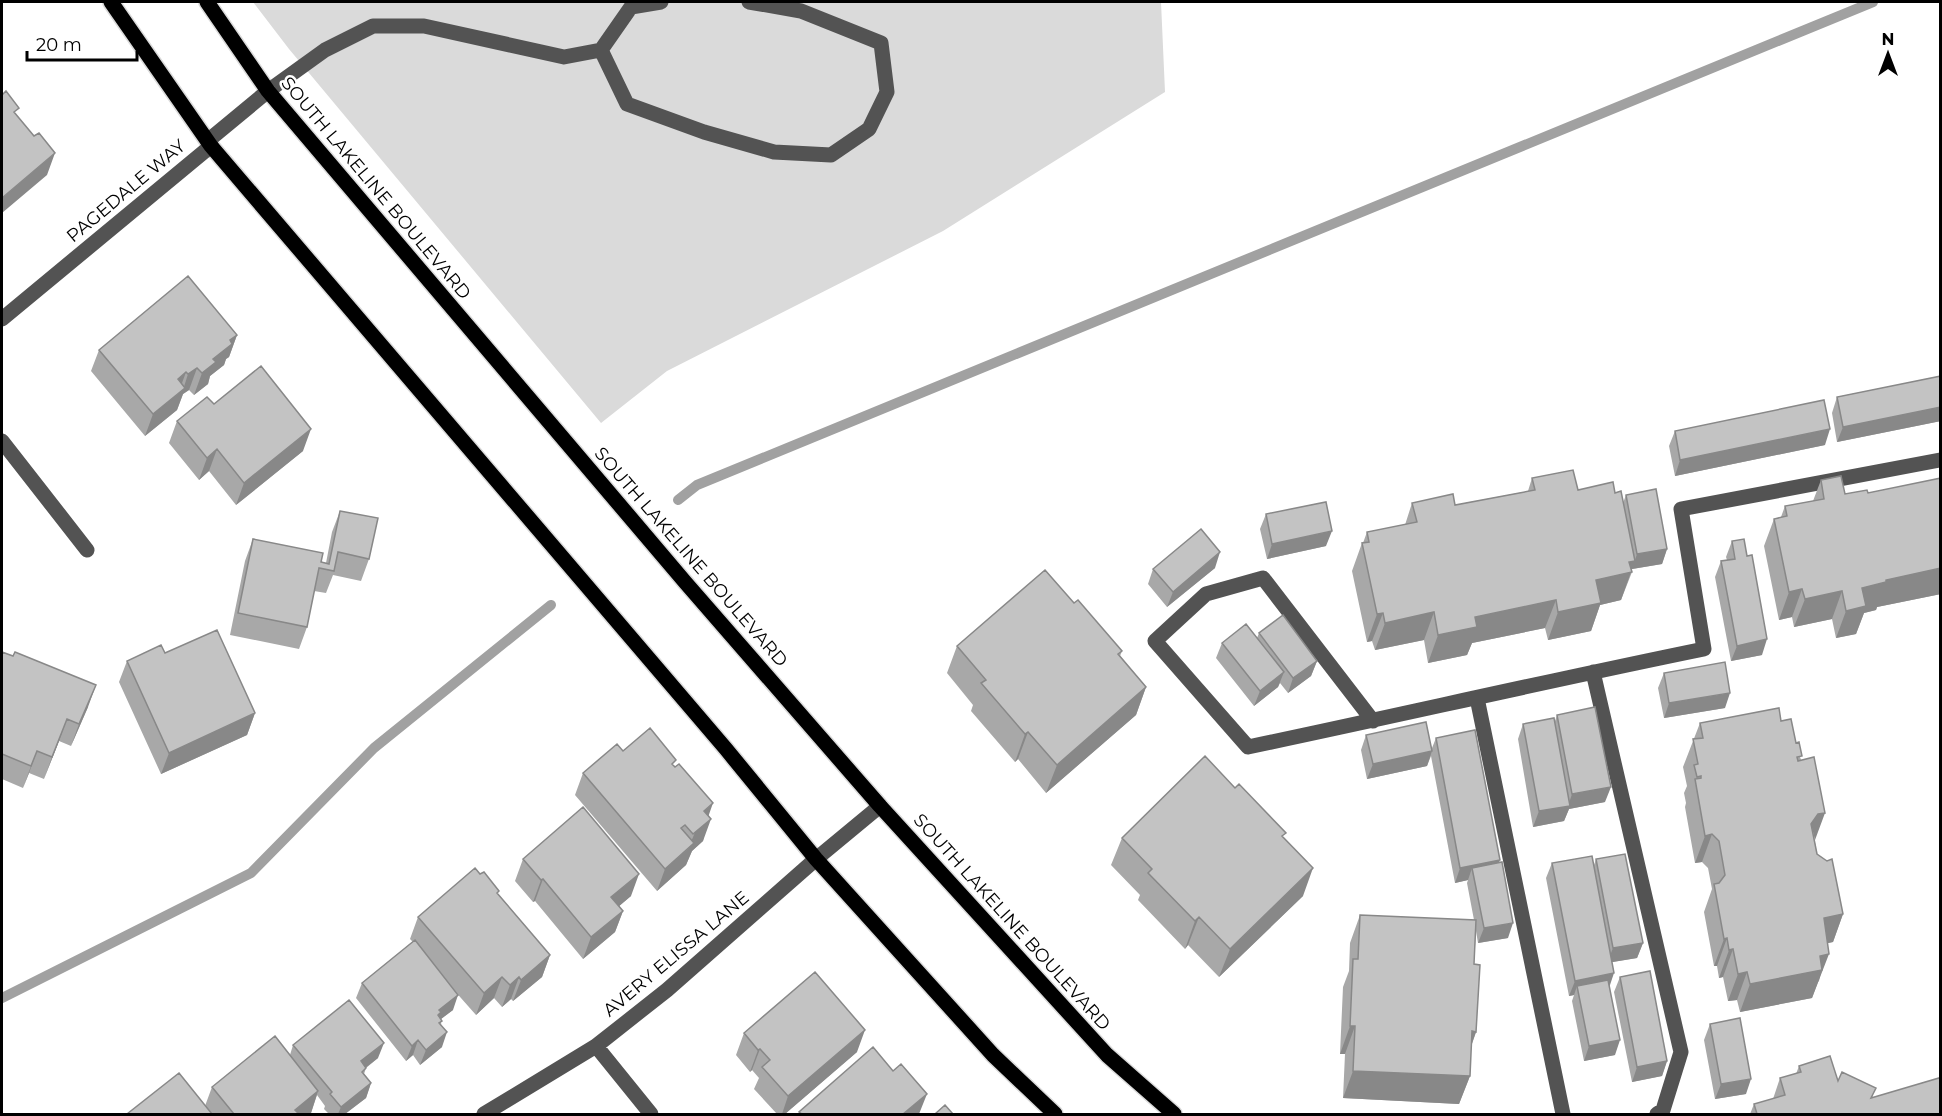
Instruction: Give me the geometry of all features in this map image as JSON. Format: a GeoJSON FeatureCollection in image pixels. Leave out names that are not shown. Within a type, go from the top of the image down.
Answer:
{"type":"FeatureCollection","features":[{"type":"Feature","properties":{"kind":"main road"},"geometry":{"type":"LineString","coordinates":[[111,2],[212,146],[726,749],[816,859],[993,1055],[1055,1114]]}},
{"type":"Feature","properties":{"kind":"main road","name":"SOUTH LAKELINE BOULEVARD"},"geometry":{"type":"LineString","coordinates":[[207,2],[268,91],[880,806],[1107,1055],[1174,1114]]}},
{"type":"Feature","properties":{"kind":"street"},"geometry":{"type":"LineString","coordinates":[[268,91],[325,50],[373,26],[424,26],[564,57],[601,50],[630,4],[661,2]]}},
{"type":"Feature","properties":{"kind":"street"},"geometry":{"type":"LineString","coordinates":[[601,50],[627,104],[704,132],[774,152],[831,155],[869,129],[886,92],[881,43],[801,11],[749,2]]}},
{"type":"Feature","properties":{"kind":"street","name":"PAGEDALE WAY"},"geometry":{"type":"LineString","coordinates":[[2,319],[212,146],[210,139],[268,91]]}},
{"type":"Feature","properties":{"kind":"street"},"geometry":{"type":"LineString","coordinates":[[2,441],[87,550]]}},
{"type":"Feature","properties":{"kind":"street"},"geometry":{"type":"LineString","coordinates":[[1373,721],[1263,578],[1206,594],[1155,641],[1248,747],[1373,721],[1704,649],[1681,509],[1941,460]]}},
{"type":"Feature","properties":{"kind":"street"},"geometry":{"type":"LineString","coordinates":[[1593,672],[1681,1052],[1663,1110],[1657,1114]]}},
{"type":"Feature","properties":{"kind":"street"},"geometry":{"type":"LineString","coordinates":[[1477,698],[1563,1114]]}},
{"type":"Feature","properties":{"kind":"street","name":"AVERY ELISSA LANE"},"geometry":{"type":"LineString","coordinates":[[484,1114],[596,1046],[668,990],[816,859],[880,806]]}},
{"type":"Feature","properties":{"kind":"street"},"geometry":{"type":"LineString","coordinates":[[596,1046],[651,1114]]}},
{"type":"Feature","properties":{"kind":"shaded area"},"geometry":{"type":"Polygon","coordinates":[[[253,2],[1161,2],[1165,92],[943,231],[667,371],[601,423],[289,49],[253,2]]]}},
{"type":"Feature","properties":{"kind":"building"},"geometry":{"type":"Polygon","coordinates":[[[6,91],[19,108],[14,112],[34,136],[39,133],[55,153],[2,198],[2,95],[6,91]]]}},
{"type":"Feature","properties":{"kind":"building"},"geometry":{"type":"Polygon","coordinates":[[[188,276],[237,335],[230,340],[232,344],[213,359],[216,362],[202,373],[197,368],[188,374],[186,372],[178,379],[185,388],[153,414],[99,350],[188,276]]]}},
{"type":"Feature","properties":{"kind":"building"},"geometry":{"type":"Polygon","coordinates":[[[261,366],[311,429],[244,483],[217,449],[207,458],[177,421],[207,397],[214,404],[261,366]]]}},
{"type":"Feature","properties":{"kind":"building"},"geometry":{"type":"Polygon","coordinates":[[[1941,376],[1941,407],[1843,427],[1837,397],[1941,376]]]}},
{"type":"Feature","properties":{"kind":"building"},"geometry":{"type":"Polygon","coordinates":[[[1824,400],[1830,429],[1680,460],[1675,431],[1824,400]]]}},
{"type":"Feature","properties":{"kind":"building"},"geometry":{"type":"Polygon","coordinates":[[[1573,470],[1578,490],[1613,482],[1615,493],[1621,491],[1635,561],[1629,562],[1632,572],[1596,580],[1601,603],[1558,612],[1556,600],[1475,617],[1477,627],[1438,635],[1434,612],[1385,623],[1383,613],[1377,614],[1362,543],[1369,542],[1367,532],[1417,522],[1412,503],[1453,494],[1455,505],[1535,490],[1532,478],[1573,470]]]}},
{"type":"Feature","properties":{"kind":"building"},"geometry":{"type":"Polygon","coordinates":[[[1841,476],[1845,494],[1867,490],[1868,493],[1941,478],[1941,568],[1886,580],[1886,582],[1862,588],[1866,606],[1846,611],[1842,591],[1805,599],[1802,589],[1789,592],[1774,519],[1787,516],[1785,506],[1824,499],[1821,480],[1841,476]]]}},
{"type":"Feature","properties":{"kind":"building"},"geometry":{"type":"Polygon","coordinates":[[[1656,489],[1667,549],[1637,554],[1626,495],[1656,489]]]}},
{"type":"Feature","properties":{"kind":"building"},"geometry":{"type":"Polygon","coordinates":[[[1326,502],[1332,531],[1272,544],[1266,514],[1326,502]]]}},
{"type":"Feature","properties":{"kind":"building"},"geometry":{"type":"Polygon","coordinates":[[[340,511],[378,518],[369,559],[338,552],[334,571],[319,568],[307,627],[238,613],[253,539],[323,553],[321,562],[329,564],[340,511]]]}},
{"type":"Feature","properties":{"kind":"building"},"geometry":{"type":"Polygon","coordinates":[[[1201,529],[1220,552],[1173,592],[1153,569],[1201,529]]]}},
{"type":"Feature","properties":{"kind":"building"},"geometry":{"type":"Polygon","coordinates":[[[1744,539],[1747,556],[1752,555],[1767,639],[1737,646],[1721,561],[1735,559],[1732,541],[1744,539]]]}},
{"type":"Feature","properties":{"kind":"building"},"geometry":{"type":"Polygon","coordinates":[[[1045,570],[1074,603],[1078,600],[1122,651],[1118,654],[1146,687],[1057,765],[1028,732],[1025,734],[981,683],[986,680],[957,646],[1045,570]]]}},
{"type":"Feature","properties":{"kind":"building"},"geometry":{"type":"Polygon","coordinates":[[[1283,615],[1317,661],[1293,678],[1259,633],[1283,615]]]}},
{"type":"Feature","properties":{"kind":"building"},"geometry":{"type":"Polygon","coordinates":[[[1246,624],[1284,672],[1260,691],[1222,643],[1246,624]]]}},
{"type":"Feature","properties":{"kind":"building"},"geometry":{"type":"Polygon","coordinates":[[[217,630],[255,713],[169,753],[127,661],[161,645],[165,653],[217,630]]]}},
{"type":"Feature","properties":{"kind":"building"},"geometry":{"type":"Polygon","coordinates":[[[2,652],[13,656],[15,652],[96,685],[79,724],[67,719],[52,757],[37,751],[31,766],[2,754],[2,652]]]}},
{"type":"Feature","properties":{"kind":"building"},"geometry":{"type":"Polygon","coordinates":[[[1725,662],[1730,693],[1669,703],[1664,673],[1725,662]]]}},
{"type":"Feature","properties":{"kind":"building"},"geometry":{"type":"Polygon","coordinates":[[[1595,707],[1611,787],[1572,794],[1557,715],[1595,707]]]}},
{"type":"Feature","properties":{"kind":"building"},"geometry":{"type":"Polygon","coordinates":[[[1779,708],[1781,721],[1791,719],[1796,743],[1799,742],[1802,756],[1797,757],[1798,761],[1814,757],[1825,813],[1818,814],[1811,824],[1817,854],[1827,861],[1832,859],[1843,914],[1824,918],[1829,954],[1820,956],[1822,970],[1750,984],[1747,972],[1738,974],[1733,949],[1729,950],[1727,938],[1724,939],[1714,884],[1719,883],[1725,875],[1719,841],[1712,834],[1705,836],[1695,779],[1701,776],[1697,777],[1694,765],[1698,764],[1693,739],[1703,738],[1700,723],[1779,708]]]}},
{"type":"Feature","properties":{"kind":"building"},"geometry":{"type":"Polygon","coordinates":[[[1554,718],[1570,806],[1539,811],[1523,724],[1554,718]]]}},
{"type":"Feature","properties":{"kind":"building"},"geometry":{"type":"Polygon","coordinates":[[[1426,722],[1432,751],[1373,764],[1366,735],[1426,722]]]}},
{"type":"Feature","properties":{"kind":"building"},"geometry":{"type":"Polygon","coordinates":[[[650,728],[676,760],[672,764],[675,767],[679,764],[713,803],[704,811],[711,819],[693,834],[685,825],[681,828],[694,843],[665,869],[583,773],[617,744],[623,751],[650,728]]]}},
{"type":"Feature","properties":{"kind":"building"},"geometry":{"type":"Polygon","coordinates":[[[1475,730],[1500,860],[1460,868],[1436,738],[1475,730]]]}},
{"type":"Feature","properties":{"kind":"building"},"geometry":{"type":"Polygon","coordinates":[[[1205,756],[1235,788],[1239,784],[1286,833],[1282,836],[1313,868],[1230,949],[1199,917],[1195,921],[1148,873],[1152,869],[1122,838],[1205,756]]]}},
{"type":"Feature","properties":{"kind":"building"},"geometry":{"type":"Polygon","coordinates":[[[583,807],[639,874],[611,897],[623,911],[591,937],[543,879],[541,880],[523,859],[583,807]]]}},
{"type":"Feature","properties":{"kind":"building"},"geometry":{"type":"Polygon","coordinates":[[[1625,854],[1643,943],[1613,948],[1596,859],[1625,854]]]}},
{"type":"Feature","properties":{"kind":"building"},"geometry":{"type":"Polygon","coordinates":[[[1592,856],[1614,973],[1575,981],[1552,863],[1592,856]]]}},
{"type":"Feature","properties":{"kind":"building"},"geometry":{"type":"Polygon","coordinates":[[[1502,862],[1513,923],[1484,928],[1472,868],[1502,862]]]}},
{"type":"Feature","properties":{"kind":"building"},"geometry":{"type":"Polygon","coordinates":[[[475,868],[480,874],[484,872],[499,891],[497,893],[550,955],[521,980],[519,977],[510,985],[502,977],[484,993],[418,917],[475,868]]]}},
{"type":"Feature","properties":{"kind":"building"},"geometry":{"type":"Polygon","coordinates":[[[1360,915],[1476,920],[1474,964],[1480,965],[1476,1032],[1472,1031],[1470,1076],[1353,1071],[1355,1026],[1350,1026],[1353,959],[1358,959],[1360,915]]]}},
{"type":"Feature","properties":{"kind":"building"},"geometry":{"type":"Polygon","coordinates":[[[415,940],[458,995],[439,1010],[441,1012],[438,1015],[442,1021],[439,1023],[447,1032],[426,1050],[418,1040],[412,1046],[362,983],[415,940]]]}},
{"type":"Feature","properties":{"kind":"building"},"geometry":{"type":"Polygon","coordinates":[[[1650,971],[1667,1061],[1637,1067],[1620,977],[1650,971]]]}},
{"type":"Feature","properties":{"kind":"building"},"geometry":{"type":"Polygon","coordinates":[[[815,972],[865,1030],[788,1096],[762,1067],[770,1060],[744,1033],[815,972]]]}},
{"type":"Feature","properties":{"kind":"building"},"geometry":{"type":"Polygon","coordinates":[[[1608,980],[1620,1040],[1589,1046],[1577,986],[1608,980]]]}},
{"type":"Feature","properties":{"kind":"building"},"geometry":{"type":"Polygon","coordinates":[[[349,1000],[384,1043],[361,1061],[366,1068],[362,1072],[371,1083],[341,1107],[330,1094],[332,1092],[293,1045],[349,1000]]]}},
{"type":"Feature","properties":{"kind":"building"},"geometry":{"type":"Polygon","coordinates":[[[1740,1018],[1751,1079],[1721,1084],[1710,1024],[1740,1018]]]}},
{"type":"Feature","properties":{"kind":"building"},"geometry":{"type":"Polygon","coordinates":[[[275,1036],[318,1091],[295,1110],[299,1114],[234,1114],[212,1087],[275,1036]]]}},
{"type":"Feature","properties":{"kind":"building"},"geometry":{"type":"Polygon","coordinates":[[[873,1047],[893,1071],[901,1064],[927,1094],[903,1114],[802,1114],[799,1112],[873,1047]]]}},
{"type":"Feature","properties":{"kind":"building"},"geometry":{"type":"Polygon","coordinates":[[[1830,1056],[1838,1081],[1842,1072],[1876,1088],[1871,1098],[1939,1078],[1941,1114],[1757,1114],[1754,1104],[1785,1095],[1780,1078],[1801,1072],[1799,1066],[1830,1056]]]}},
{"type":"Feature","properties":{"kind":"building"},"geometry":{"type":"Polygon","coordinates":[[[179,1073],[212,1114],[127,1114],[179,1073]]]}},
{"type":"Feature","properties":{"kind":"building"},"geometry":{"type":"Polygon","coordinates":[[[945,1105],[953,1114],[935,1114],[945,1105]]]}},
{"type":"Feature","properties":{"kind":"waterway"},"geometry":{"type":"LineString","coordinates":[[678,500],[697,485],[1873,2]]}},
{"type":"Feature","properties":{"kind":"waterway"},"geometry":{"type":"LineString","coordinates":[[2,998],[251,873],[374,748],[551,605]]}}]}
